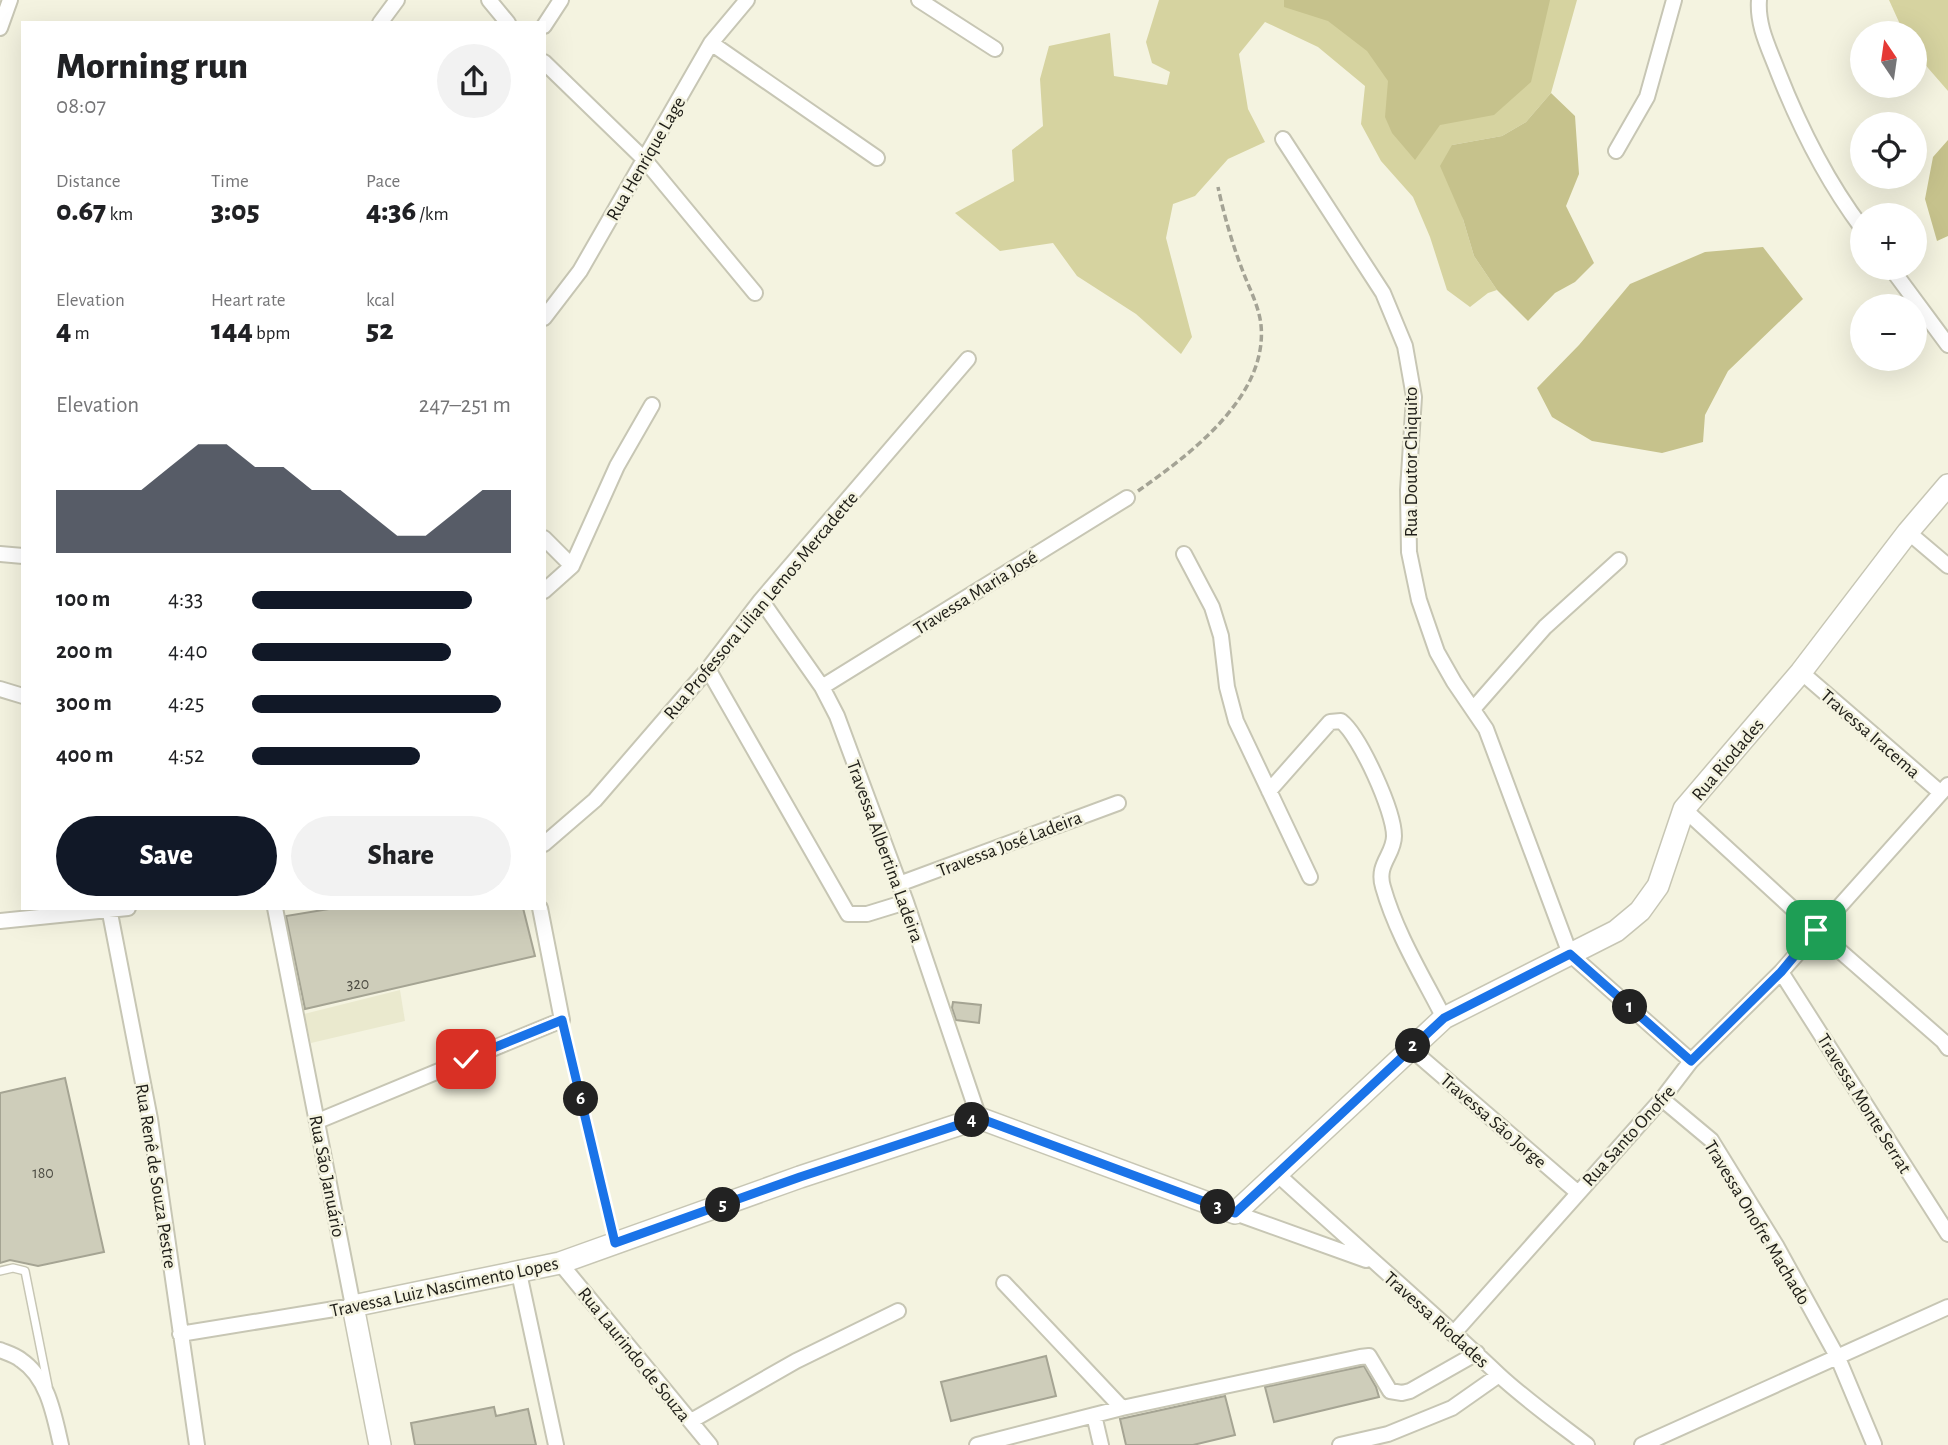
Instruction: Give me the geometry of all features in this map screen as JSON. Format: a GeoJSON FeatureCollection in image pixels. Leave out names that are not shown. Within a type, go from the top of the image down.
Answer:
{"type":"FeatureCollection","features":[{"type":"Feature","properties":{"kind":"street"},"geometry":{"type":"LineString","coordinates":[[0,28],[10,0]]}},
{"type":"Feature","properties":{"kind":"street"},"geometry":{"type":"LineString","coordinates":[[381,21],[397,0]]}},
{"type":"Feature","properties":{"kind":"street"},"geometry":{"type":"LineString","coordinates":[[489,0],[506,21]]}},
{"type":"Feature","properties":{"kind":"street"},"geometry":{"type":"LineString","coordinates":[[546,23],[561,0]]}},
{"type":"Feature","properties":{"kind":"street","name":"Rua Henrique Lage"},"geometry":{"type":"LineString","coordinates":[[546,315],[580,271],[711,43],[747,0]]}},
{"type":"Feature","properties":{"kind":"street"},"geometry":{"type":"LineString","coordinates":[[919,0],[995,49]]}},
{"type":"Feature","properties":{"kind":"street"},"geometry":{"type":"LineString","coordinates":[[1616,152],[1647,97],[1674,0]]}},
{"type":"Feature","properties":{"kind":"street"},"geometry":{"type":"LineString","coordinates":[[1759,0],[1760,27],[1798,122],[1850,212]]}},
{"type":"Feature","properties":{"kind":"street"},"geometry":{"type":"LineString","coordinates":[[711,43],[877,158]]}},
{"type":"Feature","properties":{"kind":"street"},"geometry":{"type":"LineString","coordinates":[[546,64],[644,159],[755,293]]}},
{"type":"Feature","properties":{"kind":"street","name":"Rua Doutor Chiquito"},"geometry":{"type":"LineString","coordinates":[[1283,139],[1384,293],[1405,346],[1414,397],[1408,490],[1409,552],[1419,600],[1437,652],[1454,682],[1474,708],[1490,738],[1570,954]]}},
{"type":"Feature","properties":{"kind":"street"},"geometry":{"type":"LineString","coordinates":[[1900,280],[1948,345]]}},
{"type":"Feature","properties":{"kind":"street","name":"Rua Professora Lilian Lemos Mercadette"},"geometry":{"type":"LineString","coordinates":[[546,842],[595,800],[708,669],[761,600],[968,359]]}},
{"type":"Feature","properties":{"kind":"street"},"geometry":{"type":"LineString","coordinates":[[546,589],[572,566],[617,466],[652,405]]}},
{"type":"Feature","properties":{"kind":"street","name":"Rua Riodades"},"geometry":{"type":"LineString","coordinates":[[1235,1213],[1444,1018],[1616,931],[1640,911],[1658,886],[1684,809],[1801,672],[1908,532],[1948,485]]}},
{"type":"Feature","properties":{"kind":"street","name":"Travessa Maria José"},"geometry":{"type":"LineString","coordinates":[[822,687],[1127,498]]}},
{"type":"Feature","properties":{"kind":"street"},"geometry":{"type":"LineString","coordinates":[[1908,532],[1948,566]]}},
{"type":"Feature","properties":{"kind":"street"},"geometry":{"type":"LineString","coordinates":[[546,540],[572,566]]}},
{"type":"Feature","properties":{"kind":"street"},"geometry":{"type":"LineString","coordinates":[[0,554],[21,556]]}},
{"type":"Feature","properties":{"kind":"street"},"geometry":{"type":"LineString","coordinates":[[1184,554],[1212,607],[1221,636],[1227,687],[1236,721],[1310,877]]}},
{"type":"Feature","properties":{"kind":"street"},"geometry":{"type":"LineString","coordinates":[[1474,708],[1545,627],[1619,560]]}},
{"type":"Feature","properties":{"kind":"street","name":"Travessa Albertina Ladeira"},"geometry":{"type":"LineString","coordinates":[[761,600],[822,687],[837,716],[906,902],[979,1118]]}},
{"type":"Feature","properties":{"kind":"street"},"geometry":{"type":"LineString","coordinates":[[708,669],[848,914],[867,914],[906,902]]}},
{"type":"Feature","properties":{"kind":"street","name":"Travessa Iracema"},"geometry":{"type":"LineString","coordinates":[[1801,672],[1944,789]]}},
{"type":"Feature","properties":{"kind":"street"},"geometry":{"type":"LineString","coordinates":[[0,689],[21,694]]}},
{"type":"Feature","properties":{"kind":"street"},"geometry":{"type":"LineString","coordinates":[[1269,791],[1330,722],[1340,721],[1348,727],[1377,780],[1393,828],[1394,839],[1380,875],[1382,887],[1404,941],[1444,1018]]}},
{"type":"Feature","properties":{"kind":"street","name":"Rua Santo Onofre"},"geometry":{"type":"LineString","coordinates":[[1453,1334],[1662,1099],[1691,1061],[1781,972],[1944,789]]}},
{"type":"Feature","properties":{"kind":"street","name":"Travessa José Ladeira"},"geometry":{"type":"LineString","coordinates":[[899,884],[1118,803]]}},
{"type":"Feature","properties":{"kind":"street"},"geometry":{"type":"LineString","coordinates":[[1684,809],[1816,930],[1946,1041]]}},
{"type":"Feature","properties":{"kind":"street"},"geometry":{"type":"LineString","coordinates":[[0,921],[100,910]]}},
{"type":"Feature","properties":{"kind":"street","name":"Rua Renê de Souza Pestre"},"geometry":{"type":"LineString","coordinates":[[109,910],[150,1119],[197,1445]]}},
{"type":"Feature","properties":{"kind":"street","name":"Rua São Januário"},"geometry":{"type":"LineString","coordinates":[[275,910],[380,1445]]}},
{"type":"Feature","properties":{"kind":"street"},"geometry":{"type":"LineString","coordinates":[[318,1121],[562,1020],[540,910]]}},
{"type":"Feature","properties":{"kind":"street"},"geometry":{"type":"LineString","coordinates":[[1570,954],[1691,1061]]}},
{"type":"Feature","properties":{"kind":"street","name":"Travessa Monte Serrat"},"geometry":{"type":"LineString","coordinates":[[1781,972],[1948,1234]]}},
{"type":"Feature","properties":{"kind":"street","name":"Travessa São Jorge"},"geometry":{"type":"LineString","coordinates":[[1410,1048],[1577,1192]]}},
{"type":"Feature","properties":{"kind":"street","name":"Travessa Onofre Machado"},"geometry":{"type":"LineString","coordinates":[[1662,1099],[1712,1140],[1777,1247],[1838,1358],[1874,1444]]}},
{"type":"Feature","properties":{"kind":"street","name":"Travessa Riodades"},"geometry":{"type":"LineString","coordinates":[[979,1118],[1374,1263],[1478,1353],[1499,1376],[1587,1445]]}},
{"type":"Feature","properties":{"kind":"street","name":"Travessa Luiz Nascimento Lopes"},"geometry":{"type":"LineString","coordinates":[[180,1334],[353,1306],[560,1263],[813,1173],[979,1118]]}},
{"type":"Feature","properties":{"kind":"street"},"geometry":{"type":"LineString","coordinates":[[1276,1173],[1374,1263]]}},
{"type":"Feature","properties":{"kind":"street","name":"Rua Laurindo de Souza"},"geometry":{"type":"LineString","coordinates":[[560,1263],[710,1445]]}},
{"type":"Feature","properties":{"kind":"street"},"geometry":{"type":"LineString","coordinates":[[519,1273],[556,1445]]}},
{"type":"Feature","properties":{"kind":"street"},"geometry":{"type":"LineString","coordinates":[[1004,1283],[1122,1408]]}},
{"type":"Feature","properties":{"kind":"street"},"geometry":{"type":"LineString","coordinates":[[1642,1445],[1948,1307]]}},
{"type":"Feature","properties":{"kind":"street"},"geometry":{"type":"LineString","coordinates":[[691,1421],[796,1361],[898,1311]]}},
{"type":"Feature","properties":{"kind":"street"},"geometry":{"type":"LineString","coordinates":[[0,1350],[22,1360],[38,1378],[53,1407],[61,1445]]}},
{"type":"Feature","properties":{"kind":"street"},"geometry":{"type":"LineString","coordinates":[[977,1445],[1122,1408],[1365,1356],[1373,1359],[1390,1391],[1402,1394],[1478,1353]]}},
{"type":"Feature","properties":{"kind":"street"},"geometry":{"type":"LineString","coordinates":[[1340,1445],[1388,1434],[1452,1408],[1499,1376]]}},
{"type":"Feature","properties":{"kind":"street"},"geometry":{"type":"LineString","coordinates":[[1094,1415],[1101,1445]]}},
{"type":"Feature","properties":{"kind":"lane"},"geometry":{"type":"LineString","coordinates":[[0,1271],[13,1268],[24,1271],[53,1407]]}},
{"type":"Feature","properties":{"kind":"path"},"geometry":{"type":"LineString","coordinates":[[1127,498],[1179,462],[1208,436],[1232,408],[1252,377],[1259,354],[1259,316],[1224,216],[1218,187]]}},
{"type":"Feature","properties":{"kind":"path"},"geometry":{"type":"LineString","coordinates":[[562,1020],[615,1243]]}},
{"type":"Feature","properties":{"kind":"shaded area"},"geometry":{"type":"Polygon","coordinates":[[[1159,0],[1577,0],[1551,93],[1526,122],[1502,136],[1452,145],[1463,219],[1474,256],[1497,290],[1488,293],[1470,307],[1447,290],[1430,237],[1413,197],[1381,161],[1361,124],[1365,86],[1318,47],[1265,22],[1239,54],[1248,109],[1265,142],[1228,159],[1195,196],[1173,204],[1166,238],[1192,337],[1181,354],[1136,314],[1077,276],[1053,243],[1000,251],[955,213],[1014,181],[1012,150],[1043,126],[1040,79],[1049,46],[1110,33],[1114,76],[1167,85],[1170,72],[1152,63],[1146,42],[1159,0]]]}},
{"type":"Feature","properties":{"kind":"shaded area"},"geometry":{"type":"Polygon","coordinates":[[[1284,0],[1550,0],[1531,82],[1494,115],[1440,125],[1415,160],[1392,133],[1385,117],[1388,81],[1367,51],[1328,21],[1284,7],[1284,0]]]}},
{"type":"Feature","properties":{"kind":"shaded area"},"geometry":{"type":"Polygon","coordinates":[[[1889,0],[1948,0],[1948,91],[1927,67],[1927,21],[1899,21],[1889,0]]]}},
{"type":"Feature","properties":{"kind":"shaded area"},"geometry":{"type":"Polygon","coordinates":[[[1551,93],[1575,116],[1579,174],[1566,206],[1594,263],[1575,282],[1555,293],[1528,321],[1497,290],[1474,256],[1463,219],[1440,166],[1452,145],[1502,136],[1526,122],[1551,93]]]}},
{"type":"Feature","properties":{"kind":"shaded area"},"geometry":{"type":"Polygon","coordinates":[[[1948,140],[1948,236],[1937,241],[1925,199],[1933,157],[1948,140]]]}},
{"type":"Feature","properties":{"kind":"shaded area"},"geometry":{"type":"Polygon","coordinates":[[[1763,247],[1803,299],[1728,371],[1705,415],[1703,442],[1662,453],[1592,441],[1552,417],[1537,388],[1579,345],[1630,284],[1705,252],[1763,247]]]}},
{"type":"Feature","properties":{"kind":"shaded area"},"geometry":{"type":"Polygon","coordinates":[[[400,990],[405,1021],[311,1043],[304,1014],[400,990]]]}},
{"type":"Feature","properties":{"kind":"building"},"geometry":{"type":"Polygon","coordinates":[[[323,910],[524,910],[535,956],[305,1009],[286,916],[323,910]]]}},
{"type":"Feature","properties":{"kind":"building"},"geometry":{"type":"Polygon","coordinates":[[[953,1002],[981,1005],[979,1023],[956,1020],[953,1002]]]}},
{"type":"Feature","properties":{"kind":"building"},"geometry":{"type":"Polygon","coordinates":[[[65,1078],[104,1252],[38,1266],[10,1260],[0,1263],[0,1093],[65,1078]]]}},
{"type":"Feature","properties":{"kind":"building"},"geometry":{"type":"Polygon","coordinates":[[[1046,1356],[1056,1396],[951,1421],[941,1382],[1046,1356]]]}},
{"type":"Feature","properties":{"kind":"building"},"geometry":{"type":"Polygon","coordinates":[[[1364,1366],[1379,1397],[1274,1422],[1265,1387],[1364,1366]]]}},
{"type":"Feature","properties":{"kind":"building"},"geometry":{"type":"Polygon","coordinates":[[[1225,1396],[1235,1435],[1193,1445],[1126,1445],[1120,1419],[1225,1396]]]}},
{"type":"Feature","properties":{"kind":"building"},"geometry":{"type":"Polygon","coordinates":[[[494,1407],[496,1416],[528,1409],[536,1445],[415,1445],[411,1423],[494,1407]]]}},
{"type":"Feature","properties":{"kind":"route"},"geometry":{"type":"LineString","coordinates":[[466,1059],[562,1020],[615,1243],[800,1177],[979,1118],[1235,1213],[1444,1018],[1570,954],[1691,1061],[1781,972],[1816,930]]}}]}
